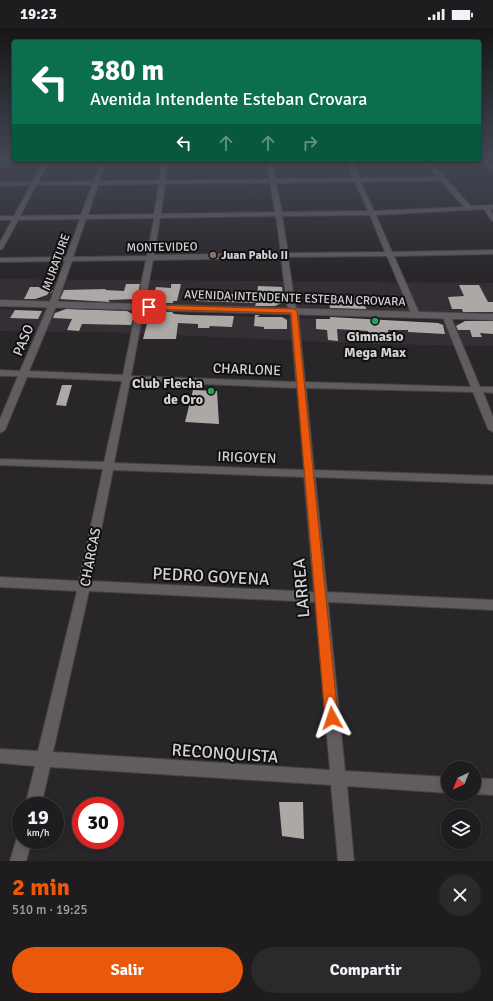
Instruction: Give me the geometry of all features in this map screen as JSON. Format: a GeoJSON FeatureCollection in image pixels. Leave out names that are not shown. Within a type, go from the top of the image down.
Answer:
{"type":"FeatureCollection","features":[{"type":"Feature","properties":{"kind":"main road","name":"AVENIDA INTENDENTE ESTEBAN CROVARA"},"geometry":{"type":"LineString","coordinates":[[0,303],[493,317]]}},
{"type":"Feature","properties":{"kind":"street"},"geometry":{"type":"LineString","coordinates":[[0,248],[28,197]]}},
{"type":"Feature","properties":{"kind":"street","name":"MURATURE"},"geometry":{"type":"LineString","coordinates":[[53,304],[91,197]]}},
{"type":"Feature","properties":{"kind":"street","name":"CHARCAS"},"geometry":{"type":"LineString","coordinates":[[34,797],[84,587],[141,307],[160,197]]}},
{"type":"Feature","properties":{"kind":"street","name":"LARREA"},"geometry":{"type":"LineString","coordinates":[[276,197],[294,311],[308,474],[346,861]]}},
{"type":"Feature","properties":{"kind":"street"},"geometry":{"type":"LineString","coordinates":[[365,197],[416,315]]}},
{"type":"Feature","properties":{"kind":"street"},"geometry":{"type":"LineString","coordinates":[[458,197],[469,208]]}},
{"type":"Feature","properties":{"kind":"street"},"geometry":{"type":"LineString","coordinates":[[0,218],[372,213],[493,207]]}},
{"type":"Feature","properties":{"kind":"street"},"geometry":{"type":"LineString","coordinates":[[486,208],[493,219]]}},
{"type":"Feature","properties":{"kind":"street","name":"MONTEVIDEO"},"geometry":{"type":"LineString","coordinates":[[0,260],[150,259],[285,255],[493,252]]}},
{"type":"Feature","properties":{"kind":"street","name":"PASO"},"geometry":{"type":"LineString","coordinates":[[0,430],[53,304]]}},
{"type":"Feature","properties":{"kind":"street"},"geometry":{"type":"LineString","coordinates":[[446,315],[493,429]]}},
{"type":"Feature","properties":{"kind":"street","name":"CHARLONE"},"geometry":{"type":"LineString","coordinates":[[0,373],[493,390]]}},
{"type":"Feature","properties":{"kind":"street","name":"IRIGOYEN"},"geometry":{"type":"LineString","coordinates":[[0,462],[493,480]]}},
{"type":"Feature","properties":{"kind":"street","name":"PEDRO GOYENA"},"geometry":{"type":"LineString","coordinates":[[0,582],[493,605]]}},
{"type":"Feature","properties":{"kind":"street","name":"RECONQUISTA"},"geometry":{"type":"LineString","coordinates":[[0,756],[441,785]]}},
{"type":"Feature","properties":{"kind":"street"},"geometry":{"type":"LineString","coordinates":[[481,786],[493,787]]}},
{"type":"Feature","properties":{"kind":"street"},"geometry":{"type":"LineString","coordinates":[[18,861],[21,849]]}},
{"type":"Feature","properties":{"kind":"shaded area"},"geometry":{"type":"Polygon","coordinates":[[[0,279],[493,283],[493,314],[0,299],[0,279]]]}},
{"type":"Feature","properties":{"kind":"shaded area"},"geometry":{"type":"Polygon","coordinates":[[[0,309],[493,324],[493,346],[371,344],[102,332],[0,331],[0,309]]]}},
{"type":"Feature","properties":{"kind":"building"},"geometry":{"type":"Polygon","coordinates":[[[126,284],[140,284],[137,299],[108,300],[110,302],[60,299],[64,290],[106,289],[105,290],[124,291],[126,284]]]}},
{"type":"Feature","properties":{"kind":"building"},"geometry":{"type":"Polygon","coordinates":[[[171,284],[181,284],[177,301],[173,301],[173,303],[152,303],[156,287],[171,288],[171,284]]]}},
{"type":"Feature","properties":{"kind":"building"},"geometry":{"type":"Polygon","coordinates":[[[459,285],[479,285],[488,302],[493,302],[493,312],[463,312],[462,309],[452,309],[448,297],[464,296],[459,285]]]}},
{"type":"Feature","properties":{"kind":"building"},"geometry":{"type":"Polygon","coordinates":[[[258,286],[282,287],[284,302],[275,306],[255,306],[256,303],[196,301],[198,290],[229,291],[228,294],[257,294],[258,286]]]}},
{"type":"Feature","properties":{"kind":"building"},"geometry":{"type":"Polygon","coordinates":[[[30,287],[40,287],[39,288],[53,290],[47,295],[35,299],[24,299],[30,287]]]}},
{"type":"Feature","properties":{"kind":"building"},"geometry":{"type":"Polygon","coordinates":[[[329,298],[364,298],[366,309],[330,308],[329,298]]]}},
{"type":"Feature","properties":{"kind":"building"},"geometry":{"type":"Polygon","coordinates":[[[66,309],[127,311],[134,315],[131,325],[82,324],[79,331],[67,330],[72,319],[53,318],[55,313],[66,309]]]}},
{"type":"Feature","properties":{"kind":"building"},"geometry":{"type":"Polygon","coordinates":[[[15,310],[42,311],[38,319],[10,318],[15,310]]]}},
{"type":"Feature","properties":{"kind":"building"},"geometry":{"type":"Polygon","coordinates":[[[150,312],[234,316],[232,327],[210,326],[209,328],[198,328],[198,324],[178,323],[176,339],[143,339],[150,312]]]}},
{"type":"Feature","properties":{"kind":"building"},"geometry":{"type":"Polygon","coordinates":[[[255,315],[260,315],[257,317],[282,317],[287,320],[287,329],[264,329],[264,327],[254,326],[255,315]]]}},
{"type":"Feature","properties":{"kind":"building"},"geometry":{"type":"Polygon","coordinates":[[[330,317],[438,323],[443,325],[445,334],[408,332],[408,330],[388,330],[390,343],[380,343],[369,342],[368,331],[337,329],[338,341],[328,340],[327,330],[316,329],[316,319],[330,319],[330,317]]]}},
{"type":"Feature","properties":{"kind":"building"},"geometry":{"type":"Polygon","coordinates":[[[465,321],[493,321],[493,334],[480,333],[482,337],[472,337],[470,330],[458,330],[456,326],[465,321]]]}},
{"type":"Feature","properties":{"kind":"building"},"geometry":{"type":"Polygon","coordinates":[[[62,385],[72,385],[66,406],[56,405],[62,385]]]}},
{"type":"Feature","properties":{"kind":"building"},"geometry":{"type":"Polygon","coordinates":[[[193,390],[217,391],[219,424],[185,422],[193,390]]]}},
{"type":"Feature","properties":{"kind":"building"},"geometry":{"type":"Polygon","coordinates":[[[279,802],[303,802],[304,839],[282,836],[279,802]]]}},
{"type":"Feature","properties":{"kind":"place","name":"Juan Pablo II"},"geometry":{"type":"Point","coordinates":[213,255]}},
{"type":"Feature","properties":{"kind":"place","name":"Gimnasio Mega Max"},"geometry":{"type":"Point","coordinates":[375,321]}},
{"type":"Feature","properties":{"kind":"place","name":"Club Flecha de Oro"},"geometry":{"type":"Point","coordinates":[211,391]}},
{"type":"Feature","properties":{"kind":"route"},"geometry":{"type":"LineString","coordinates":[[149,307],[294,311],[308,474],[332,718]]}}]}
